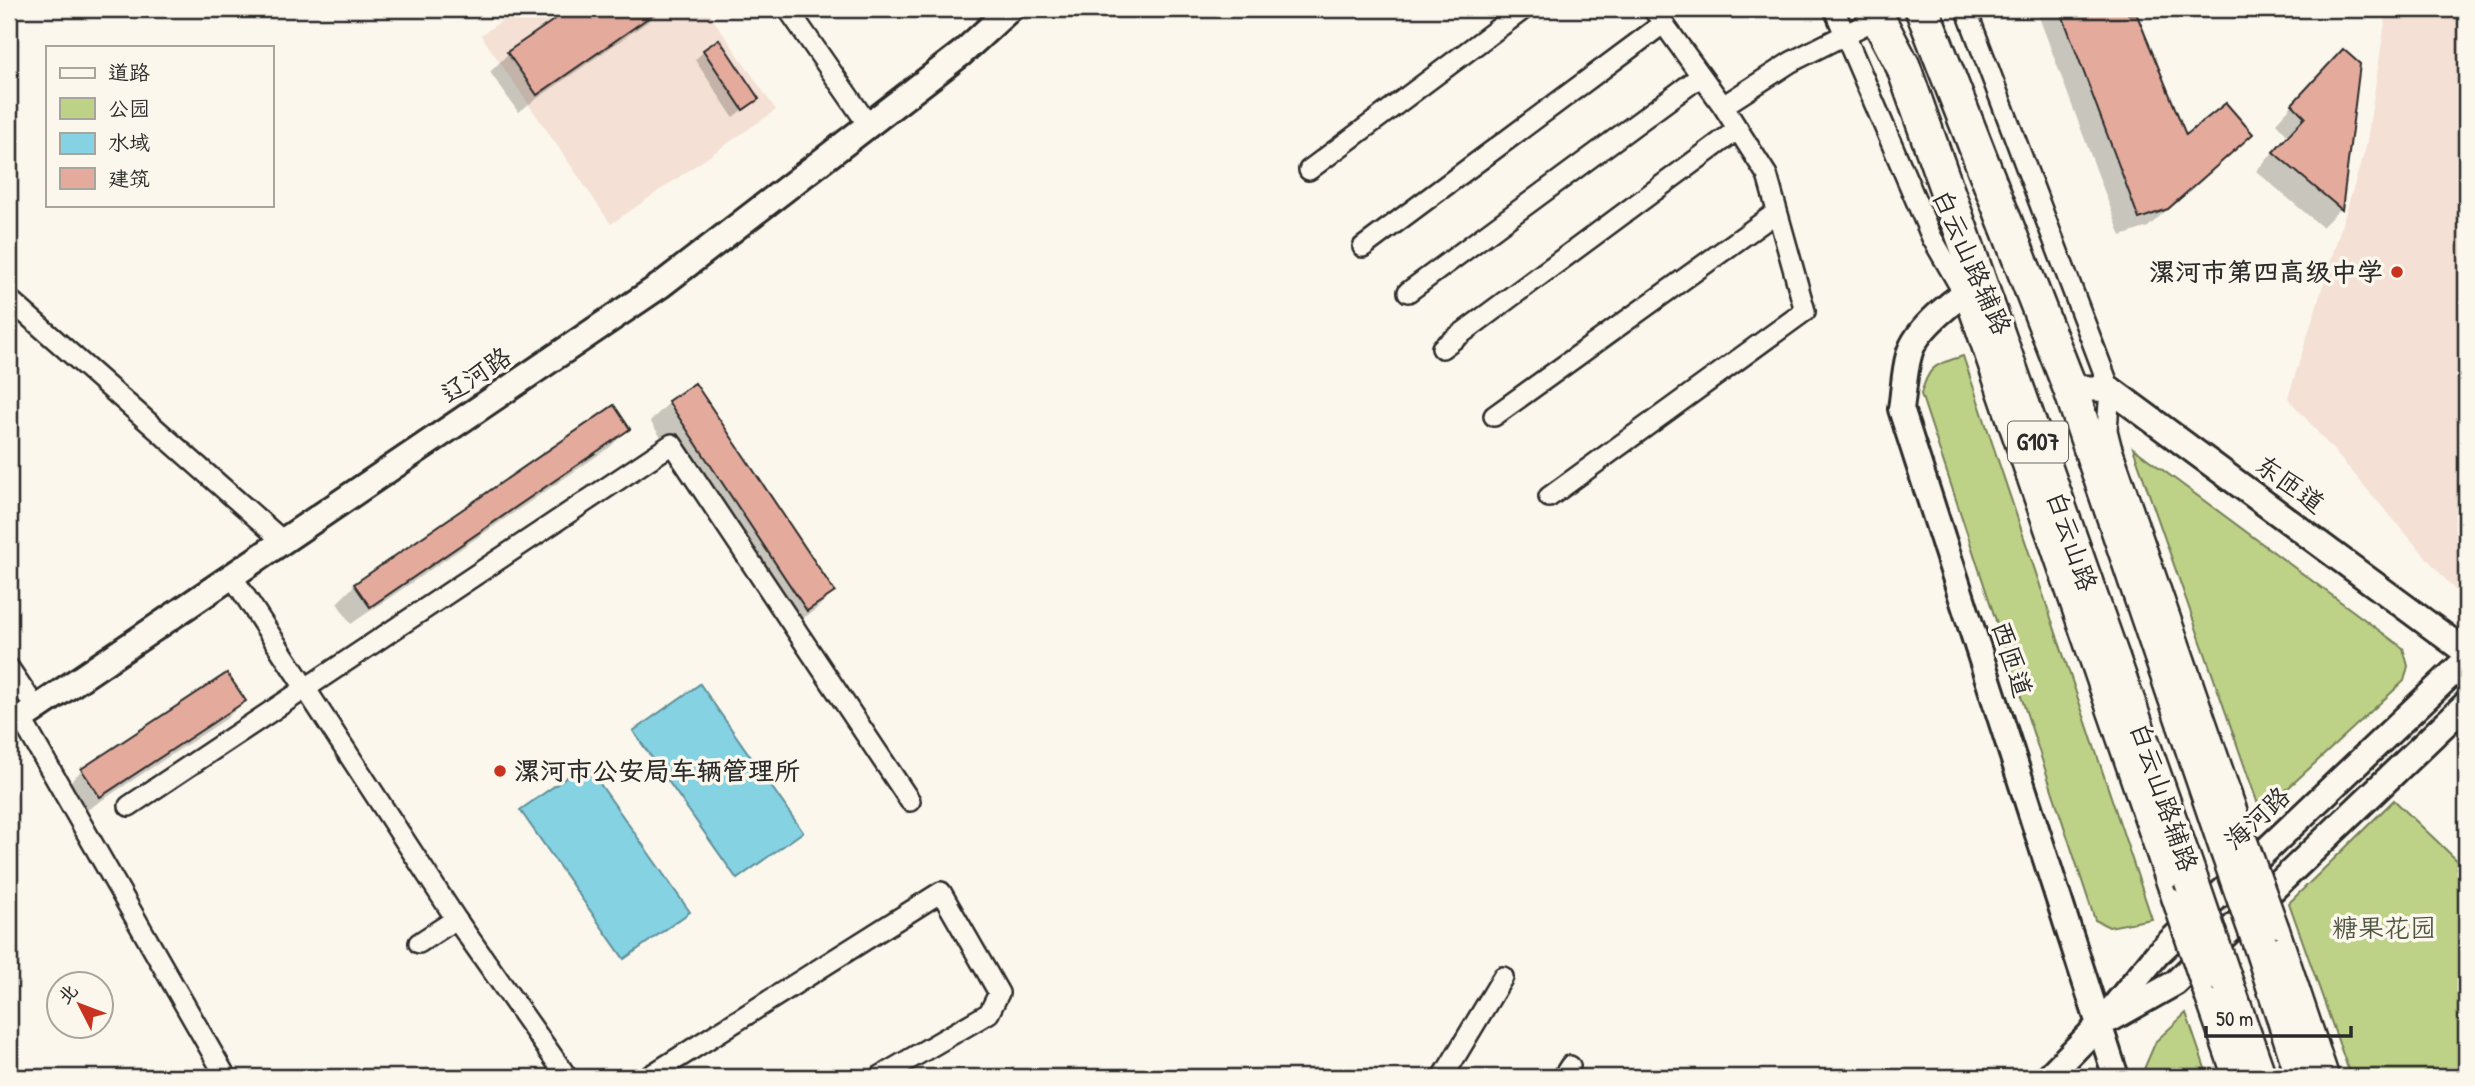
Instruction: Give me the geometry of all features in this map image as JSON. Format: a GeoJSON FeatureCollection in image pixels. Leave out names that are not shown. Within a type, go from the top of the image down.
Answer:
{"type":"FeatureCollection","features":[{"type":"Feature","properties":{"kind":"highway","name":"白云山路"},"geometry":{"type":"LineString","coordinates":[[1922,9],[2070,388],[2236,842]]}},
{"type":"Feature","properties":{"kind":"highway","name":"白云山路"},"geometry":{"type":"LineString","coordinates":[[1876,13],[1903,66],[1972,288],[2214,985]]}},
{"type":"Feature","properties":{"kind":"highway","name":"G107"},"geometry":{"type":"LineString","coordinates":[[2236,842],[2270,936],[2304,1077]]}},
{"type":"Feature","properties":{"kind":"highway","name":"G107"},"geometry":{"type":"LineString","coordinates":[[2214,985],[2259,1077]]}},
{"type":"Feature","properties":{"kind":"street"},"geometry":{"type":"LineString","coordinates":[[788,9],[869,126]]}},
{"type":"Feature","properties":{"kind":"street","name":"辽河路"},"geometry":{"type":"LineString","coordinates":[[22,718],[661,285],[962,53],[1008,9]]}},
{"type":"Feature","properties":{"kind":"street"},"geometry":{"type":"LineString","coordinates":[[1309,170],[1524,9]]}},
{"type":"Feature","properties":{"kind":"street","name":"白云山路辅路"},"geometry":{"type":"LineString","coordinates":[[1834,9],[1932,238],[1972,288]]}},
{"type":"Feature","properties":{"kind":"street"},"geometry":{"type":"LineString","coordinates":[[1966,9],[2110,389],[2107,430],[2110,446],[2236,842]]}},
{"type":"Feature","properties":{"kind":"street"},"geometry":{"type":"LineString","coordinates":[[1723,106],[1791,62],[1845,35],[1876,13]]}},
{"type":"Feature","properties":{"kind":"street"},"geometry":{"type":"LineString","coordinates":[[1363,247],[1659,16],[1723,106],[1767,175],[1805,311],[1549,497]]}},
{"type":"Feature","properties":{"kind":"street"},"geometry":{"type":"LineString","coordinates":[[1408,292],[1702,76]]}},
{"type":"Feature","properties":{"kind":"street"},"geometry":{"type":"LineString","coordinates":[[1442,348],[1738,129]]}},
{"type":"Feature","properties":{"kind":"street"},"geometry":{"type":"LineString","coordinates":[[1494,416],[1777,212]]}},
{"type":"Feature","properties":{"kind":"street","name":"西匝道"},"geometry":{"type":"LineString","coordinates":[[1972,288],[1935,317],[1909,352],[1901,409],[2116,1077]]}},
{"type":"Feature","properties":{"kind":"street"},"geometry":{"type":"LineString","coordinates":[[9,299],[284,542]]}},
{"type":"Feature","properties":{"kind":"street"},"geometry":{"type":"LineString","coordinates":[[2070,388],[2110,389]]}},
{"type":"Feature","properties":{"kind":"street","name":"东匝道"},"geometry":{"type":"LineString","coordinates":[[2110,389],[2466,652]]}},
{"type":"Feature","properties":{"kind":"street"},"geometry":{"type":"LineString","coordinates":[[129,806],[672,444],[910,801]]}},
{"type":"Feature","properties":{"kind":"street"},"geometry":{"type":"LineString","coordinates":[[232,576],[456,919],[567,1077]]}},
{"type":"Feature","properties":{"kind":"street","name":"海河路"},"geometry":{"type":"LineString","coordinates":[[2048,1077],[2098,1027],[2158,953],[2466,660]]}},
{"type":"Feature","properties":{"kind":"street"},"geometry":{"type":"LineString","coordinates":[[9,668],[22,718],[226,1077]]}},
{"type":"Feature","properties":{"kind":"street","name":"海河路"},"geometry":{"type":"LineString","coordinates":[[2098,1027],[2175,984],[2466,704]]}},
{"type":"Feature","properties":{"kind":"street"},"geometry":{"type":"LineString","coordinates":[[648,1077],[941,892],[999,993],[989,1013],[879,1077]]}},
{"type":"Feature","properties":{"kind":"street"},"geometry":{"type":"LineString","coordinates":[[419,943],[456,919]]}},
{"type":"Feature","properties":{"kind":"street"},"geometry":{"type":"LineString","coordinates":[[2270,936],[2329,1077]]}},
{"type":"Feature","properties":{"kind":"street"},"geometry":{"type":"LineString","coordinates":[[1443,1077],[1503,977]]}},
{"type":"Feature","properties":{"kind":"street"},"geometry":{"type":"LineString","coordinates":[[2214,985],[2233,1077]]}},
{"type":"Feature","properties":{"kind":"shaded area"},"geometry":{"type":"Polygon","coordinates":[[[519,9],[706,9],[776,110],[611,224],[481,35],[519,9]]]}},
{"type":"Feature","properties":{"kind":"shaded area","name":"漯河市第四高级中学"},"geometry":{"type":"Polygon","coordinates":[[[2387,9],[2466,9],[2466,603],[2288,398],[2366,147],[2387,9]]]}},
{"type":"Feature","properties":{"kind":"green space"},"geometry":{"type":"Polygon","coordinates":[[[1963,356],[2152,919],[2109,927],[2095,920],[1921,394],[1930,372],[1963,356]]]}},
{"type":"Feature","properties":{"kind":"green space"},"geometry":{"type":"Polygon","coordinates":[[[2133,448],[2403,648],[2408,666],[2404,681],[2261,813],[2133,448]]]}},
{"type":"Feature","properties":{"kind":"green space","name":"糖果花园"},"geometry":{"type":"Polygon","coordinates":[[[2394,800],[2466,869],[2466,1077],[2351,1077],[2289,903],[2394,800]]]}},
{"type":"Feature","properties":{"kind":"green space"},"geometry":{"type":"Polygon","coordinates":[[[2186,1013],[2208,1077],[2148,1077],[2144,1069],[2156,1041],[2186,1013]]]}},
{"type":"Feature","properties":{"kind":"water"},"geometry":{"type":"Polygon","coordinates":[[[700,684],[803,832],[737,879],[633,731],[700,684]]]}},
{"type":"Feature","properties":{"kind":"water"},"geometry":{"type":"Polygon","coordinates":[[[586,764],[690,912],[624,959],[520,810],[586,764]]]}},
{"type":"Feature","properties":{"kind":"building"},"geometry":{"type":"Polygon","coordinates":[[[570,9],[661,9],[537,95],[507,52],[570,9]]]}},
{"type":"Feature","properties":{"kind":"building"},"geometry":{"type":"Polygon","coordinates":[[[2060,9],[2126,9],[2128,14],[2137,15],[2186,135],[2226,103],[2253,134],[2168,209],[2139,219],[2060,9]]]}},
{"type":"Feature","properties":{"kind":"building"},"geometry":{"type":"Polygon","coordinates":[[[719,39],[759,99],[743,110],[703,50],[719,39]]]}},
{"type":"Feature","properties":{"kind":"building"},"geometry":{"type":"Polygon","coordinates":[[[2343,49],[2360,64],[2342,210],[2273,152],[2305,117],[2292,104],[2343,49]]]}},
{"type":"Feature","properties":{"kind":"building"},"geometry":{"type":"Polygon","coordinates":[[[695,383],[835,592],[807,611],[668,401],[695,383]]]}},
{"type":"Feature","properties":{"kind":"building"},"geometry":{"type":"Polygon","coordinates":[[[614,405],[630,429],[370,607],[354,584],[614,405]]]}},
{"type":"Feature","properties":{"kind":"building"},"geometry":{"type":"Polygon","coordinates":[[[227,673],[246,701],[100,797],[81,769],[227,673]]]}},
{"type":"Feature","properties":{"kind":"place","name":"漯河市第四高级中学"},"geometry":{"type":"Point","coordinates":[2397,272]}},
{"type":"Feature","properties":{"kind":"place","name":"漯河市公安局车辆管理所"},"geometry":{"type":"Point","coordinates":[500,771]}}]}
